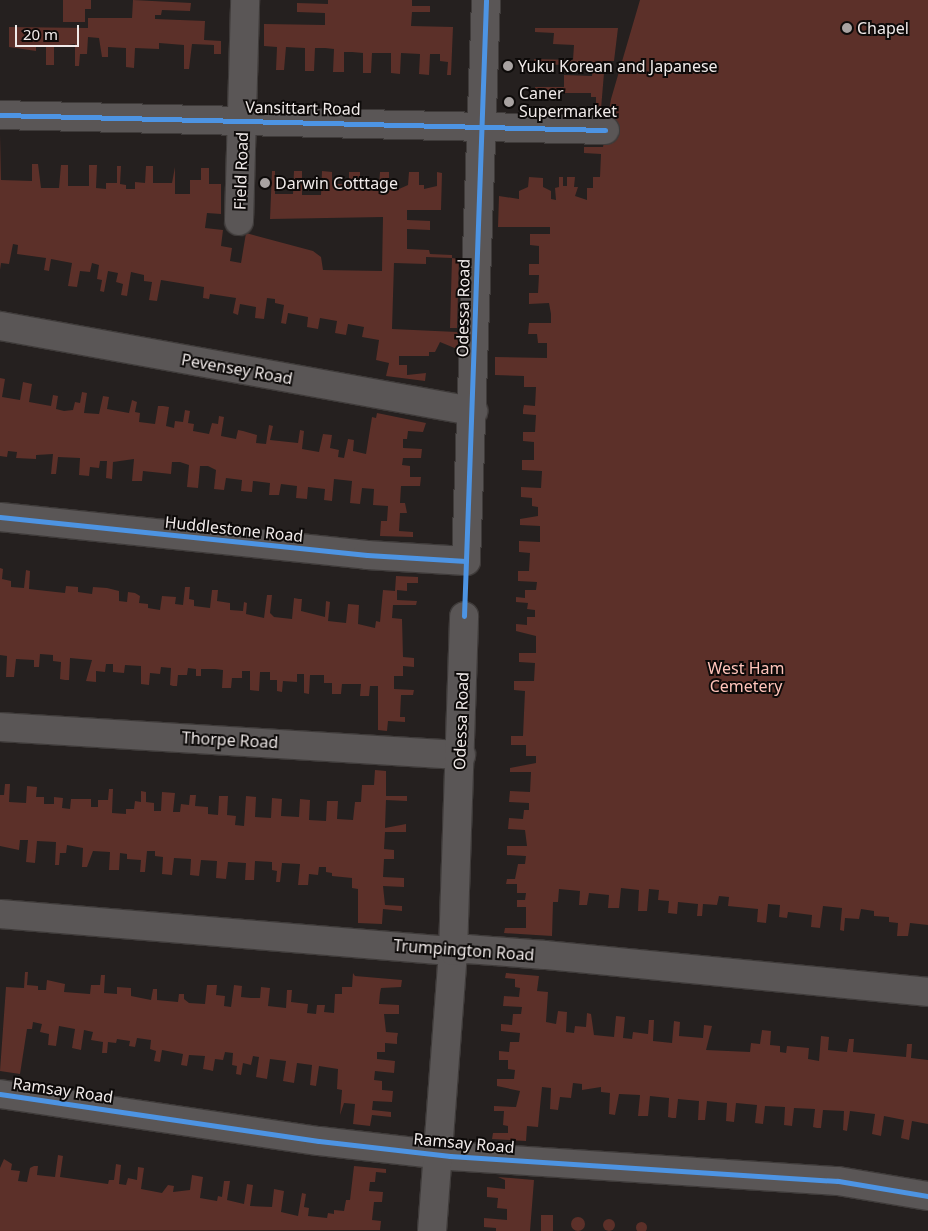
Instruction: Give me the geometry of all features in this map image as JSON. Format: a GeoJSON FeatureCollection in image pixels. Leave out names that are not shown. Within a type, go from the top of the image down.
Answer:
{"type":"FeatureCollection","features":[{"type":"Feature","properties":{"kind":"street","name":"Field Road"},"geometry":{"type":"LineString","coordinates":[[240,222],[246,0]]}},
{"type":"Feature","properties":{"kind":"street","name":"Odessa Road"},"geometry":{"type":"LineString","coordinates":[[466,561],[473,412],[479,126],[486,0]]}},
{"type":"Feature","properties":{"kind":"street","name":"Vansittart Road"},"geometry":{"type":"LineString","coordinates":[[0,115],[604,130]]}},
{"type":"Feature","properties":{"kind":"street","name":"Pevensey Road"},"geometry":{"type":"LineString","coordinates":[[0,326],[473,412]]}},
{"type":"Feature","properties":{"kind":"street","name":"Huddlestone Road"},"geometry":{"type":"LineString","coordinates":[[0,517],[367,555],[466,561]]}},
{"type":"Feature","properties":{"kind":"street","name":"Odessa Road"},"geometry":{"type":"LineString","coordinates":[[432,1231],[453,951],[461,755],[464,616]]}},
{"type":"Feature","properties":{"kind":"street","name":"Thorpe Road"},"geometry":{"type":"LineString","coordinates":[[0,727],[461,755]]}},
{"type":"Feature","properties":{"kind":"street","name":"Trumpington Road"},"geometry":{"type":"LineString","coordinates":[[0,914],[453,951],[467,949],[545,955],[928,992]]}},
{"type":"Feature","properties":{"kind":"street","name":"Ramsay Road"},"geometry":{"type":"LineString","coordinates":[[0,1094],[319,1141],[438,1155],[838,1181],[928,1196]]}},
{"type":"Feature","properties":{"kind":"green space"},"geometry":{"type":"Polygon","coordinates":[[[63,0],[91,0],[91,9],[85,9],[85,22],[63,22],[63,0]]]}},
{"type":"Feature","properties":{"kind":"green space"},"geometry":{"type":"Polygon","coordinates":[[[133,0],[191,3],[190,11],[162,10],[161,15],[155,15],[155,19],[205,21],[204,40],[221,41],[221,54],[214,54],[214,45],[192,44],[189,69],[184,69],[184,45],[159,43],[159,49],[135,48],[134,68],[126,67],[126,48],[108,47],[108,57],[102,57],[99,38],[88,37],[87,54],[80,54],[79,66],[75,66],[75,44],[54,47],[54,65],[46,65],[46,47],[36,47],[36,51],[9,47],[9,27],[88,28],[88,18],[132,18],[133,0]]]}},
{"type":"Feature","properties":{"kind":"green space"},"geometry":{"type":"Polygon","coordinates":[[[328,0],[412,0],[412,6],[430,6],[430,12],[412,12],[411,26],[453,27],[451,75],[447,75],[448,62],[440,61],[440,54],[430,54],[429,75],[419,74],[420,54],[401,53],[400,74],[391,73],[391,53],[372,53],[371,73],[363,73],[363,53],[344,52],[344,72],[333,72],[334,49],[325,48],[315,48],[314,71],[305,71],[305,48],[286,47],[284,70],[276,70],[277,47],[264,46],[264,24],[325,25],[325,13],[297,12],[297,3],[328,4],[328,0]]]}},
{"type":"Feature","properties":{"kind":"green space","name":"West Ham Cemetery"},"geometry":{"type":"Polygon","coordinates":[[[640,0],[928,0],[928,925],[910,923],[908,936],[897,936],[898,923],[889,922],[889,917],[874,916],[874,911],[861,909],[859,919],[845,918],[844,931],[840,930],[842,908],[823,906],[820,928],[811,927],[812,915],[788,912],[787,918],[779,917],[780,905],[768,904],[766,923],[757,922],[758,909],[728,906],[729,897],[719,896],[717,905],[703,904],[702,916],[697,916],[698,904],[678,902],[677,914],[668,913],[669,901],[658,900],[659,890],[649,889],[647,911],[638,911],[639,890],[621,888],[619,908],[608,908],[609,895],[589,893],[587,905],[579,905],[580,891],[559,889],[558,902],[553,902],[552,936],[504,933],[505,928],[526,928],[526,907],[517,907],[517,900],[525,900],[526,893],[517,893],[517,884],[506,884],[507,879],[515,879],[518,864],[525,864],[526,856],[507,855],[507,846],[527,846],[525,830],[508,829],[509,818],[523,819],[524,810],[529,810],[529,803],[509,802],[510,791],[530,792],[531,772],[510,772],[510,768],[536,763],[536,756],[526,756],[526,745],[511,745],[511,736],[523,736],[525,691],[514,690],[514,681],[534,681],[535,663],[519,662],[519,653],[536,653],[536,636],[516,631],[516,624],[527,625],[527,617],[535,617],[535,610],[527,609],[528,603],[516,602],[516,597],[525,598],[525,590],[536,590],[537,582],[518,581],[518,571],[529,571],[530,553],[519,552],[519,541],[540,542],[540,526],[520,525],[520,519],[538,516],[538,507],[532,506],[532,498],[521,497],[521,487],[541,488],[542,471],[522,470],[522,460],[534,460],[534,442],[523,441],[523,432],[535,432],[536,415],[523,414],[523,410],[524,405],[535,406],[536,387],[524,387],[524,376],[495,375],[495,357],[547,358],[547,343],[538,343],[537,334],[528,334],[529,323],[551,323],[551,314],[549,303],[529,304],[529,293],[538,293],[539,275],[529,275],[529,264],[539,264],[539,246],[530,245],[530,234],[550,234],[550,227],[498,227],[499,196],[519,199],[519,191],[528,187],[529,177],[543,178],[543,187],[551,191],[551,199],[556,200],[555,188],[559,187],[559,177],[563,177],[563,186],[567,186],[567,177],[575,177],[574,187],[578,187],[575,196],[587,200],[587,188],[593,188],[593,177],[600,177],[601,154],[584,153],[584,147],[603,147],[611,99],[640,0]]]}},
{"type":"Feature","properties":{"kind":"green space"},"geometry":{"type":"Polygon","coordinates":[[[535,28],[618,28],[614,61],[605,61],[601,109],[596,108],[596,97],[591,97],[591,93],[535,93],[535,87],[564,87],[564,75],[592,76],[593,66],[535,64],[534,59],[573,60],[574,45],[553,44],[554,33],[535,32],[535,28]]]}},
{"type":"Feature","properties":{"kind":"green space"},"geometry":{"type":"Polygon","coordinates":[[[0,134],[1,180],[32,181],[32,164],[38,164],[41,188],[59,188],[61,165],[68,165],[68,186],[89,186],[89,165],[97,165],[96,188],[106,189],[106,183],[117,183],[117,166],[121,166],[120,184],[126,185],[126,189],[135,189],[135,182],[145,183],[146,166],[153,166],[153,183],[172,183],[175,167],[175,194],[190,194],[190,180],[201,180],[201,168],[209,168],[209,184],[221,184],[221,214],[207,213],[205,228],[223,230],[221,246],[232,248],[230,261],[241,263],[246,233],[313,251],[321,257],[323,270],[382,271],[383,217],[270,219],[272,171],[275,171],[275,194],[293,194],[294,171],[302,171],[302,195],[321,195],[322,171],[332,172],[332,184],[349,184],[349,172],[360,172],[360,184],[379,185],[380,172],[389,172],[389,185],[399,189],[408,185],[409,172],[419,172],[419,185],[424,185],[424,189],[437,186],[437,172],[442,173],[441,210],[407,210],[407,220],[430,221],[430,230],[407,229],[407,249],[429,250],[430,254],[452,255],[452,258],[426,257],[426,264],[394,263],[392,329],[457,332],[459,337],[457,349],[440,342],[435,352],[429,352],[429,356],[399,356],[399,365],[407,365],[407,375],[426,373],[425,381],[386,376],[389,363],[376,360],[379,340],[362,337],[364,327],[348,324],[346,335],[335,333],[337,321],[320,318],[318,329],[307,327],[308,317],[288,313],[286,324],[281,323],[284,305],[275,303],[275,299],[267,298],[264,319],[255,318],[256,307],[240,304],[238,315],[233,313],[236,298],[210,294],[209,299],[203,298],[204,287],[161,280],[157,301],[149,300],[152,282],[144,281],[144,275],[131,272],[127,296],[121,295],[123,284],[116,282],[118,273],[108,271],[104,292],[100,291],[102,280],[97,279],[99,265],[92,263],[90,272],[80,271],[77,287],[68,286],[72,263],[51,259],[49,271],[44,270],[46,258],[17,254],[18,245],[13,244],[9,264],[1,263],[0,270],[0,134]]]}},
{"type":"Feature","properties":{"kind":"green space"},"geometry":{"type":"Polygon","coordinates":[[[452,258],[459,259],[457,328],[450,328],[452,258]]]}},
{"type":"Feature","properties":{"kind":"green space"},"geometry":{"type":"Polygon","coordinates":[[[0,378],[5,379],[2,397],[20,400],[23,382],[32,384],[29,402],[51,406],[53,395],[58,396],[56,409],[64,411],[73,410],[75,402],[80,403],[82,392],[87,393],[84,413],[99,414],[103,396],[109,397],[107,409],[129,413],[132,400],[137,402],[135,412],[140,413],[139,422],[155,424],[158,406],[169,407],[166,426],[174,428],[175,421],[183,422],[185,410],[190,411],[188,423],[194,424],[193,431],[209,434],[212,423],[218,424],[219,416],[224,417],[221,436],[236,439],[238,430],[257,435],[256,443],[266,444],[269,425],[273,426],[270,440],[298,443],[300,430],[304,431],[302,449],[319,452],[323,434],[332,435],[330,448],[339,450],[338,457],[344,458],[348,439],[354,440],[353,451],[366,454],[372,417],[376,418],[377,413],[426,423],[423,432],[408,431],[407,439],[403,439],[403,448],[422,449],[421,458],[403,458],[402,465],[410,466],[410,477],[421,477],[420,486],[401,486],[400,503],[405,503],[407,513],[400,513],[399,531],[413,532],[413,537],[380,536],[381,521],[387,521],[388,506],[373,505],[374,489],[362,488],[360,504],[350,503],[352,481],[334,479],[332,501],[324,500],[325,489],[308,487],[307,499],[296,498],[297,486],[281,484],[279,495],[269,495],[270,483],[253,481],[252,492],[241,491],[242,480],[226,478],[224,490],[214,489],[216,470],[208,466],[200,466],[198,488],[187,487],[189,465],[180,462],[172,462],[171,474],[143,471],[142,481],[132,481],[134,459],[113,462],[112,479],[106,478],[107,461],[100,461],[99,468],[90,467],[89,476],[79,475],[80,458],[58,457],[56,474],[51,474],[53,454],[36,455],[36,459],[16,458],[17,452],[8,451],[7,457],[0,456],[0,378]]]}},
{"type":"Feature","properties":{"kind":"green space"},"geometry":{"type":"Polygon","coordinates":[[[0,568],[3,569],[2,579],[11,581],[11,587],[24,588],[26,570],[30,571],[29,589],[65,593],[66,586],[78,587],[78,592],[92,594],[93,587],[107,588],[119,591],[119,601],[127,602],[128,592],[135,593],[140,596],[139,603],[148,604],[148,608],[160,610],[162,596],[176,597],[175,604],[183,605],[185,587],[190,587],[189,599],[194,600],[194,606],[210,608],[212,590],[218,590],[217,601],[230,603],[230,610],[243,611],[244,602],[247,603],[246,614],[264,618],[267,595],[272,595],[270,613],[274,617],[292,619],[294,598],[302,599],[301,611],[325,617],[326,601],[330,602],[328,621],[346,623],[348,604],[359,605],[358,624],[375,628],[376,621],[380,622],[383,590],[395,591],[396,576],[418,577],[418,583],[407,583],[407,591],[397,590],[397,600],[417,601],[416,605],[393,605],[392,618],[402,619],[403,657],[414,658],[414,667],[403,666],[403,676],[394,676],[394,689],[414,690],[413,695],[401,695],[400,717],[405,717],[405,722],[388,721],[387,731],[378,730],[378,686],[370,686],[369,696],[360,696],[361,684],[342,684],[341,694],[332,694],[332,683],[324,683],[324,675],[310,675],[309,694],[304,693],[304,674],[297,674],[297,682],[283,681],[282,692],[277,691],[277,680],[270,680],[270,672],[260,672],[259,691],[250,690],[250,671],[242,671],[242,678],[232,678],[231,688],[222,688],[223,670],[215,669],[201,669],[201,676],[196,676],[196,669],[188,668],[187,675],[178,675],[177,686],[173,686],[170,685],[171,668],[161,667],[160,674],[150,673],[149,685],[141,684],[141,666],[125,665],[124,673],[113,672],[113,664],[106,664],[105,672],[96,671],[96,682],[86,681],[92,660],[70,658],[69,680],[65,680],[60,679],[61,662],[53,661],[53,655],[40,654],[39,667],[34,667],[34,660],[16,659],[14,677],[6,677],[7,656],[0,655],[0,568]]]}},
{"type":"Feature","properties":{"kind":"green space"},"geometry":{"type":"Polygon","coordinates":[[[375,770],[386,771],[386,796],[407,796],[407,801],[386,800],[385,828],[406,824],[406,832],[385,832],[384,849],[394,850],[394,859],[384,859],[383,877],[404,878],[404,887],[383,886],[385,905],[402,906],[402,911],[383,909],[382,924],[358,923],[358,889],[352,888],[352,878],[332,876],[332,873],[326,872],[326,867],[319,867],[318,875],[309,874],[308,885],[298,885],[300,864],[282,863],[280,882],[276,882],[277,871],[272,870],[272,862],[255,861],[254,880],[245,880],[246,863],[228,862],[226,879],[216,878],[217,861],[201,860],[199,876],[190,875],[191,859],[174,858],[172,875],[162,874],[163,857],[155,856],[155,851],[147,851],[145,872],[140,872],[141,860],[127,859],[127,854],[120,853],[119,870],[109,870],[110,852],[93,851],[87,867],[82,867],[83,848],[67,845],[66,853],[60,853],[59,865],[55,865],[56,842],[37,841],[35,863],[26,862],[28,840],[20,840],[19,850],[0,846],[0,795],[4,795],[5,784],[10,784],[9,802],[26,803],[27,786],[37,787],[36,797],[44,797],[44,804],[54,804],[54,797],[63,798],[62,808],[70,809],[71,799],[91,799],[91,807],[98,807],[98,800],[108,800],[109,789],[113,789],[112,813],[126,814],[126,809],[134,809],[135,801],[141,802],[141,791],[146,792],[146,802],[154,803],[154,811],[161,811],[162,792],[175,793],[173,812],[180,812],[181,804],[189,805],[190,795],[196,795],[195,806],[208,807],[208,814],[218,815],[219,796],[228,796],[227,815],[236,816],[235,825],[244,826],[246,796],[256,797],[255,817],[271,818],[272,798],[282,799],[281,816],[299,817],[300,799],[310,800],[309,820],[326,821],[327,801],[338,801],[337,819],[353,820],[355,802],[361,802],[362,785],[374,785],[375,770]]]}},
{"type":"Feature","properties":{"kind":"green space"},"geometry":{"type":"Polygon","coordinates":[[[25,972],[28,972],[27,985],[38,986],[38,990],[46,990],[47,980],[65,984],[64,992],[90,994],[91,985],[100,985],[101,975],[105,975],[104,993],[117,994],[117,987],[131,988],[131,996],[151,1000],[153,989],[157,989],[157,1000],[178,1002],[179,994],[184,994],[184,999],[189,1003],[205,1004],[207,985],[217,985],[216,995],[225,996],[224,1006],[231,1007],[234,985],[242,986],[241,997],[251,998],[260,998],[261,987],[270,988],[268,1006],[286,1008],[287,990],[292,990],[291,1002],[308,1004],[307,1013],[316,1014],[317,1005],[325,1005],[324,1012],[334,1013],[335,994],[342,994],[342,987],[352,987],[353,973],[355,976],[402,980],[401,987],[381,988],[379,1004],[399,1005],[399,1014],[384,1014],[386,1032],[398,1033],[397,1044],[385,1043],[385,1052],[377,1052],[377,1059],[395,1061],[394,1073],[375,1071],[374,1080],[382,1081],[382,1090],[393,1091],[392,1102],[373,1101],[372,1110],[391,1112],[391,1117],[372,1115],[370,1126],[353,1124],[355,1104],[344,1103],[340,1115],[342,1090],[337,1089],[338,1069],[319,1066],[316,1086],[310,1085],[312,1065],[297,1063],[294,1083],[283,1081],[286,1061],[270,1059],[267,1079],[256,1077],[259,1057],[253,1056],[251,1065],[243,1063],[241,1075],[236,1074],[237,1066],[232,1065],[233,1053],[225,1052],[223,1060],[215,1059],[213,1071],[203,1069],[205,1056],[189,1055],[187,1066],[181,1065],[183,1054],[162,1050],[160,1062],[154,1061],[156,1051],[150,1049],[151,1040],[137,1038],[135,1047],[129,1046],[130,1041],[117,1039],[116,1043],[108,1042],[107,1053],[102,1053],[103,1042],[91,1040],[93,1032],[84,1030],[81,1050],[72,1048],[75,1029],[59,1026],[56,1046],[48,1045],[49,1034],[40,1032],[42,1024],[33,1022],[32,1029],[27,1029],[20,1074],[0,1071],[6,987],[24,988],[25,972]]]}},
{"type":"Feature","properties":{"kind":"green space"},"geometry":{"type":"Polygon","coordinates":[[[506,973],[539,976],[537,991],[548,992],[546,1022],[556,1024],[558,1011],[567,1012],[566,1032],[574,1033],[575,1026],[586,1027],[587,1013],[591,1014],[594,1035],[614,1037],[616,1016],[625,1017],[623,1038],[632,1039],[633,1032],[648,1034],[649,1020],[654,1020],[653,1041],[672,1043],[674,1021],[680,1022],[679,1036],[703,1038],[704,1025],[712,1026],[706,1050],[750,1052],[751,1043],[760,1044],[762,1030],[771,1031],[770,1045],[780,1046],[780,1052],[786,1053],[787,1046],[809,1048],[808,1059],[819,1061],[821,1036],[829,1037],[828,1050],[847,1052],[849,1039],[854,1039],[853,1052],[906,1057],[907,1044],[912,1044],[911,1058],[928,1060],[928,1124],[912,1121],[909,1140],[901,1138],[904,1120],[884,1116],[881,1136],[872,1134],[875,1114],[850,1111],[847,1131],[843,1130],[844,1111],[823,1110],[821,1128],[817,1128],[813,1127],[815,1109],[794,1108],[792,1126],[784,1125],[785,1107],[765,1106],[763,1124],[755,1123],[757,1105],[736,1103],[734,1122],[726,1121],[727,1103],[707,1101],[705,1120],[698,1120],[699,1101],[678,1099],[676,1118],[672,1118],[668,1117],[669,1098],[650,1096],[648,1116],[638,1116],[640,1095],[619,1094],[615,1115],[609,1114],[610,1093],[601,1092],[601,1087],[582,1090],[582,1084],[573,1083],[571,1098],[560,1097],[558,1110],[550,1109],[551,1088],[542,1087],[538,1127],[527,1126],[526,1141],[492,1139],[493,1133],[508,1133],[508,1126],[503,1125],[504,1111],[494,1111],[494,1106],[516,1107],[520,1091],[497,1086],[497,1079],[514,1079],[515,1070],[508,1069],[508,1060],[499,1060],[499,1051],[509,1052],[510,1042],[519,1042],[520,1033],[501,1031],[501,1024],[512,1025],[513,1014],[521,1014],[522,1007],[503,1006],[504,996],[519,997],[520,988],[515,987],[515,979],[505,978],[506,973]]]}},
{"type":"Feature","properties":{"kind":"green space"},"geometry":{"type":"Polygon","coordinates":[[[58,1155],[63,1156],[60,1177],[108,1184],[109,1180],[114,1180],[116,1164],[121,1165],[119,1184],[126,1185],[128,1178],[137,1180],[138,1167],[144,1168],[141,1189],[162,1193],[168,1185],[174,1186],[173,1192],[190,1190],[192,1175],[203,1177],[200,1198],[217,1201],[218,1196],[222,1197],[224,1181],[230,1181],[227,1200],[244,1204],[247,1184],[253,1185],[250,1206],[272,1207],[274,1189],[284,1191],[281,1212],[298,1216],[302,1193],[306,1194],[304,1207],[309,1208],[308,1216],[327,1218],[328,1213],[334,1214],[334,1210],[344,1211],[346,1200],[350,1200],[354,1166],[386,1169],[386,1173],[376,1172],[375,1182],[370,1182],[369,1191],[383,1192],[382,1202],[374,1202],[372,1220],[381,1221],[380,1230],[0,1231],[0,1168],[4,1159],[12,1164],[11,1170],[20,1171],[18,1181],[27,1182],[30,1168],[34,1166],[38,1166],[37,1175],[55,1177],[58,1155]]]}},
{"type":"Feature","properties":{"kind":"green space"},"geometry":{"type":"Polygon","coordinates":[[[498,1177],[534,1180],[530,1231],[496,1231],[496,1228],[484,1227],[484,1218],[507,1220],[507,1209],[497,1208],[498,1198],[487,1197],[487,1187],[505,1189],[505,1180],[498,1177]]]}},
{"type":"Feature","properties":{"kind":"green space"},"geometry":{"type":"Polygon","coordinates":[[[541,1215],[553,1215],[553,1231],[541,1231],[541,1215]]]}},
{"type":"Feature","properties":{"kind":"green space"},"geometry":{"type":"Polygon","coordinates":[[[575,1217],[581,1217],[585,1224],[581,1231],[575,1231],[571,1227],[571,1221],[575,1217]]]}},
{"type":"Feature","properties":{"kind":"green space"},"geometry":{"type":"Polygon","coordinates":[[[607,1219],[611,1219],[615,1225],[611,1231],[607,1231],[603,1227],[603,1223],[607,1219]]]}},
{"type":"Feature","properties":{"kind":"green space"},"geometry":{"type":"Polygon","coordinates":[[[641,1221],[647,1227],[641,1233],[635,1227],[641,1221]]]}},
{"type":"Feature","properties":{"kind":"cycle path"},"geometry":{"type":"LineString","coordinates":[[464,616],[486,0]]}},
{"type":"Feature","properties":{"kind":"cycle path"},"geometry":{"type":"LineString","coordinates":[[0,115],[605,130]]}},
{"type":"Feature","properties":{"kind":"cycle path"},"geometry":{"type":"LineString","coordinates":[[0,517],[367,555],[466,561]]}},
{"type":"Feature","properties":{"kind":"cycle path"},"geometry":{"type":"LineString","coordinates":[[0,1094],[319,1141],[450,1156],[838,1181],[928,1196]]}},
{"type":"Feature","properties":{"kind":"place","name":"Chapel"},"geometry":{"type":"Point","coordinates":[847,28]}},
{"type":"Feature","properties":{"kind":"place","name":"Yuku Korean and Japanese"},"geometry":{"type":"Point","coordinates":[508,66]}},
{"type":"Feature","properties":{"kind":"place","name":"Caner Supermarket"},"geometry":{"type":"Point","coordinates":[509,102]}},
{"type":"Feature","properties":{"kind":"place","name":"Darwin Cotttage"},"geometry":{"type":"Point","coordinates":[265,183]}}]}
